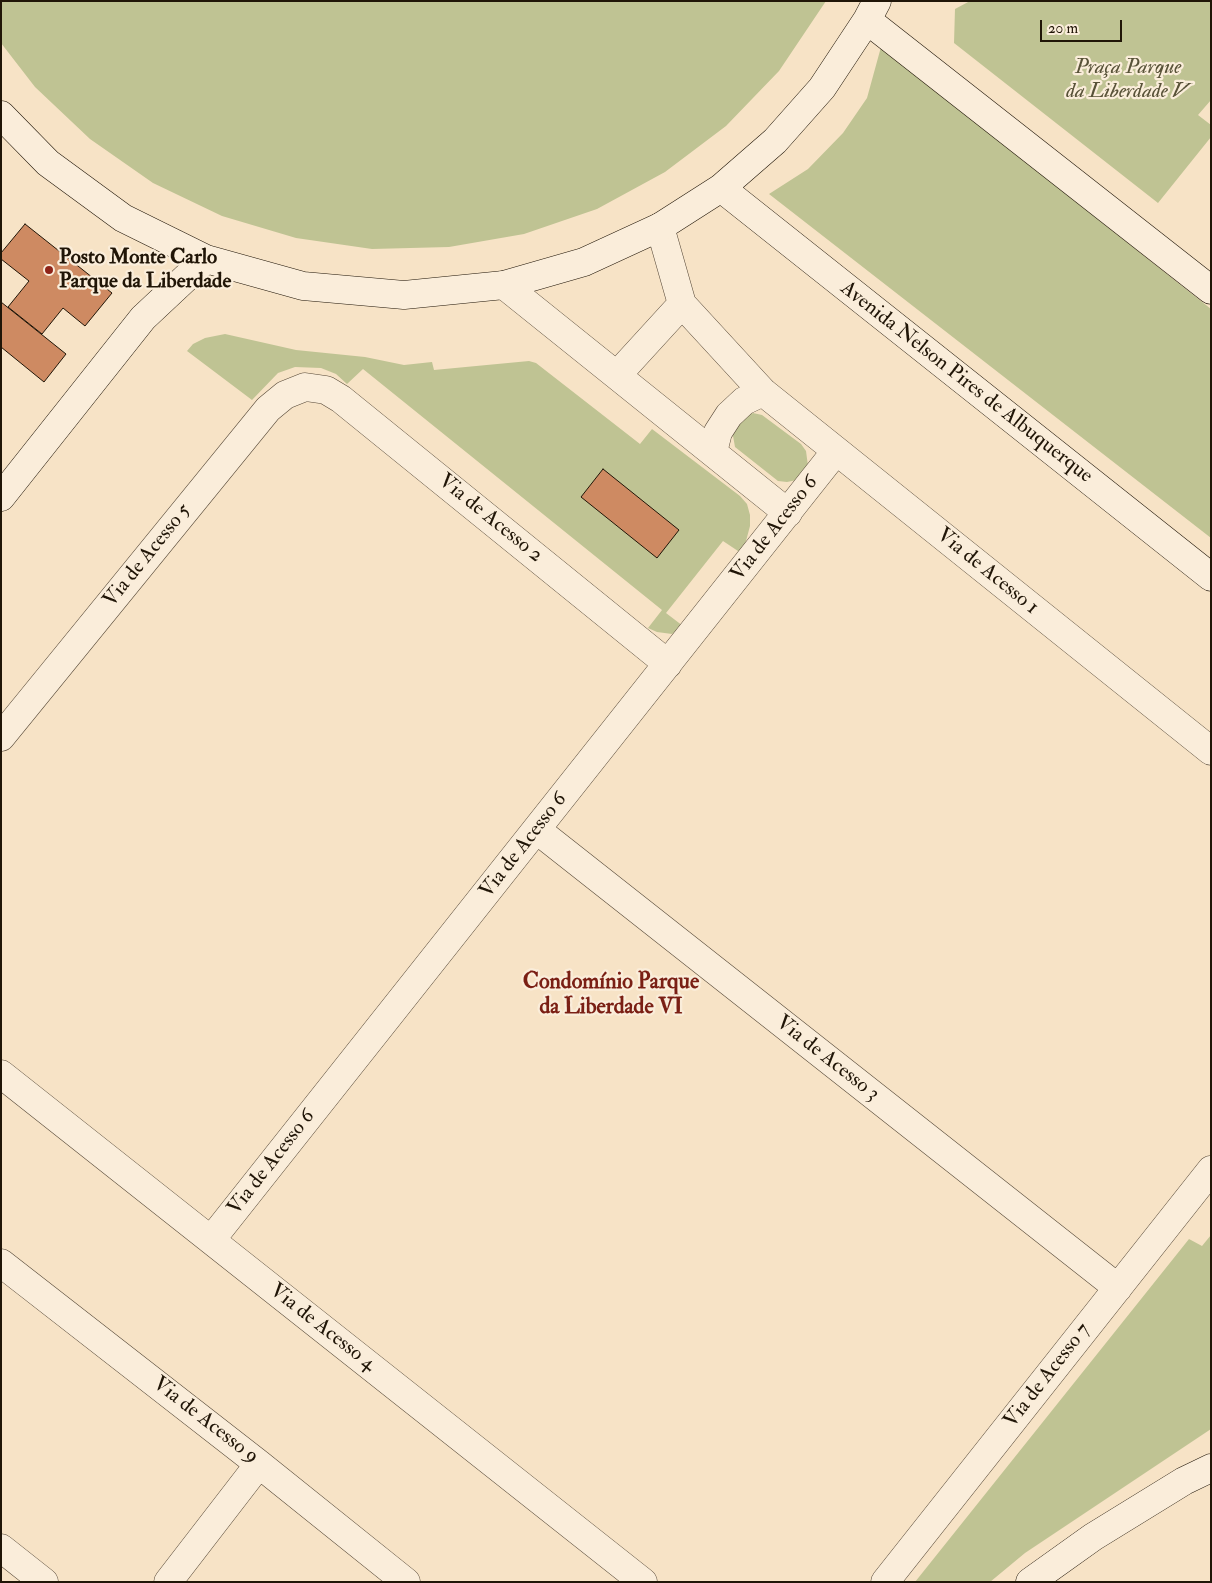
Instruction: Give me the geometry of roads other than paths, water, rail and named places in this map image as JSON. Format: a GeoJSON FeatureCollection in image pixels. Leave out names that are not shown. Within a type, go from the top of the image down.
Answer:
{"type":"FeatureCollection","features":[{"type":"Feature","properties":{"kind":"street"},"geometry":{"type":"LineString","coordinates":[[1,115],[48,163],[123,218],[206,259],[303,286],[404,295],[504,285],[584,262],[660,228],[720,188],[775,141],[822,88],[872,11],[1211,290]]}},
{"type":"Feature","properties":{"kind":"street","name":"Avenida Nelson Pires de Albuquerque"},"geometry":{"type":"LineString","coordinates":[[720,188],[1211,577]]}},
{"type":"Feature","properties":{"kind":"street"},"geometry":{"type":"LineString","coordinates":[[618,374],[682,304],[660,228]]}},
{"type":"Feature","properties":{"kind":"street"},"geometry":{"type":"LineString","coordinates":[[1,497],[142,318],[206,259]]}},
{"type":"Feature","properties":{"kind":"street"},"geometry":{"type":"LineString","coordinates":[[504,285],[618,374],[788,513]]}},
{"type":"Feature","properties":{"kind":"street","name":"Via de Acesso 1"},"geometry":{"type":"LineString","coordinates":[[682,304],[763,392],[1211,751]]}},
{"type":"Feature","properties":{"kind":"street","name":"Via de Acesso 2"},"geometry":{"type":"LineString","coordinates":[[305,387],[326,390],[341,399],[668,664]]}},
{"type":"Feature","properties":{"kind":"street","name":"Via de Acesso 5"},"geometry":{"type":"LineString","coordinates":[[1,738],[268,409],[285,395],[305,387]]}},
{"type":"Feature","properties":{"kind":"street"},"geometry":{"type":"LineString","coordinates":[[713,452],[718,432],[729,415],[744,401],[763,392]]}},
{"type":"Feature","properties":{"kind":"street","name":"Via de Acesso 6"},"geometry":{"type":"LineString","coordinates":[[211,1240],[836,452]]}},
{"type":"Feature","properties":{"kind":"street","name":"Via de Acesso 3"},"geometry":{"type":"LineString","coordinates":[[537,830],[1118,1288]]}},
{"type":"Feature","properties":{"kind":"street","name":"Via de Acesso 4"},"geometry":{"type":"LineString","coordinates":[[1,1074],[643,1582]]}},
{"type":"Feature","properties":{"kind":"street","name":"Via de Acesso 7"},"geometry":{"type":"LineString","coordinates":[[885,1582],[1211,1170]]}},
{"type":"Feature","properties":{"kind":"street","name":"Via de Acesso 9"},"geometry":{"type":"LineString","coordinates":[[1,1263],[260,1464],[406,1582]]}},
{"type":"Feature","properties":{"kind":"street"},"geometry":{"type":"LineString","coordinates":[[168,1582],[260,1464]]}},
{"type":"Feature","properties":{"kind":"street"},"geometry":{"type":"LineString","coordinates":[[1030,1582],[1093,1536],[1184,1481],[1211,1468]]}},
{"type":"Feature","properties":{"kind":"street"},"geometry":{"type":"LineString","coordinates":[[1,1548],[44,1582]]}},
{"type":"Feature","properties":{"kind":"place","name":"Posto Monte Carlo Parque da Liberdade"},"geometry":{"type":"Point","coordinates":[49,270]}},
{"type":"Feature","properties":{"kind":"district","name":"Condomínio Parque da Liberdade VI"},"geometry":{"type":"Point","coordinates":[611,996]}},
{"type":"Feature","properties":{"kind":"park label","name":"Praça Parque da Liberdade V"},"geometry":{"type":"Point","coordinates":[1128,80]}}]}
